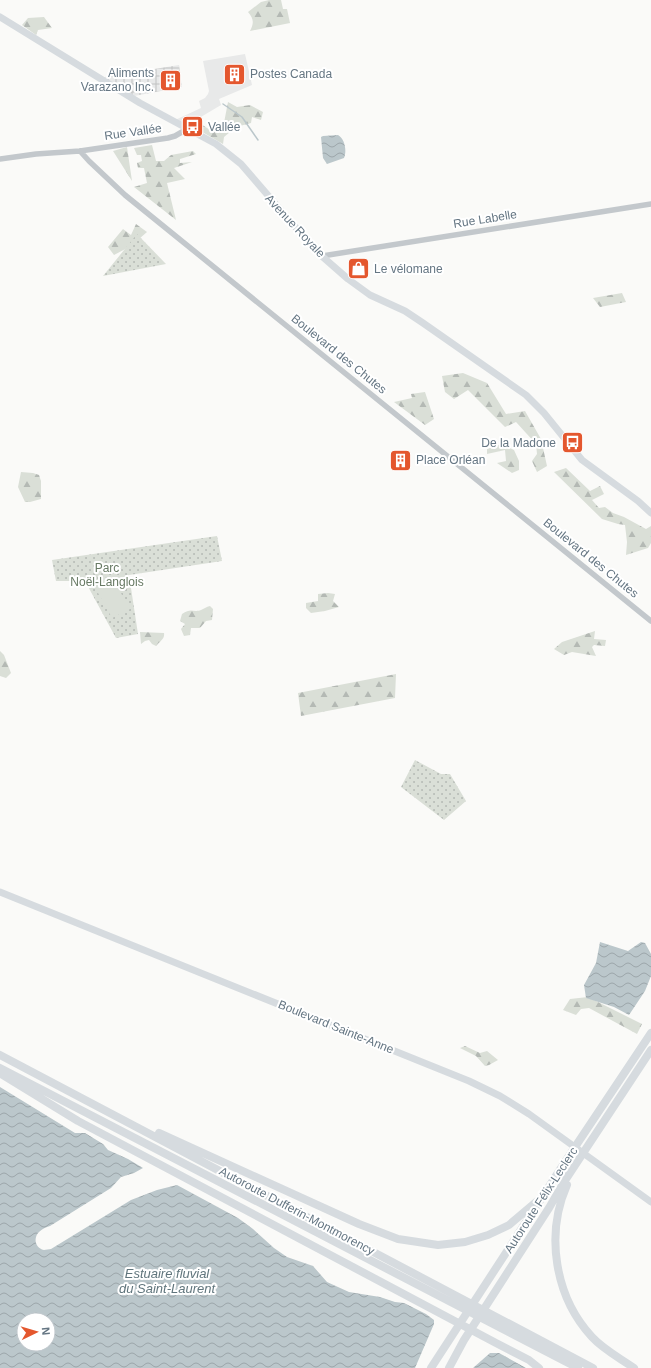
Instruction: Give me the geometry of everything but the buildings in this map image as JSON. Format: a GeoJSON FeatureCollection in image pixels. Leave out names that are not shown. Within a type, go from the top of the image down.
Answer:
{"type":"FeatureCollection","features":[{"type":"Feature","properties":{"kind":"highway","name":"Autoroute Félix-Leclerc"},"geometry":{"type":"LineString","coordinates":[[431,1368],[651,1033]]}},
{"type":"Feature","properties":{"kind":"highway","name":"Autoroute Félix-Leclerc"},"geometry":{"type":"LineString","coordinates":[[574,1168],[651,1050]]}},
{"type":"Feature","properties":{"kind":"highway","name":"Autoroute Dufferin-Montmorency"},"geometry":{"type":"LineString","coordinates":[[0,1055],[593,1368]]}},
{"type":"Feature","properties":{"kind":"highway","name":"Autoroute Dufferin-Montmorency"},"geometry":{"type":"LineString","coordinates":[[0,1068],[578,1368]]}},
{"type":"Feature","properties":{"kind":"highway"},"geometry":{"type":"LineString","coordinates":[[0,1074],[78,1121],[529,1360],[539,1368]]}},
{"type":"Feature","properties":{"kind":"highway"},"geometry":{"type":"LineString","coordinates":[[84,1100],[352,1221],[398,1239],[438,1245],[465,1242],[488,1235],[509,1225],[542,1197]]}},
{"type":"Feature","properties":{"kind":"highway"},"geometry":{"type":"LineString","coordinates":[[449,1368],[464,1340],[494,1292],[574,1168]]}},
{"type":"Feature","properties":{"kind":"highway"},"geometry":{"type":"LineString","coordinates":[[574,1168],[562,1196],[556,1220],[555,1243],[559,1276],[571,1308],[585,1328],[604,1347],[634,1368]]}},
{"type":"Feature","properties":{"kind":"main road","name":"Avenue Royale"},"geometry":{"type":"LineString","coordinates":[[0,17],[140,103],[216,144],[241,164],[316,251],[348,279],[370,295],[405,311],[526,395],[544,413],[582,460],[638,501],[651,513]]}},
{"type":"Feature","properties":{"kind":"main road","name":"Boulevard Sainte-Anne"},"geometry":{"type":"LineString","coordinates":[[0,892],[469,1081],[500,1096],[529,1114],[651,1202]]}},
{"type":"Feature","properties":{"kind":"street","name":"Rue Vallée"},"geometry":{"type":"LineString","coordinates":[[80,151],[168,138],[175,136],[187,128]]}},
{"type":"Feature","properties":{"kind":"street"},"geometry":{"type":"LineString","coordinates":[[0,159],[36,154],[80,151]]}},
{"type":"Feature","properties":{"kind":"street","name":"Boulevard des Chutes"},"geometry":{"type":"LineString","coordinates":[[80,151],[125,195],[651,621]]}},
{"type":"Feature","properties":{"kind":"street","name":"Rue Labelle"},"geometry":{"type":"LineString","coordinates":[[322,256],[651,204]]}},
{"type":"Feature","properties":{"kind":"shaded area"},"geometry":{"type":"Polygon","coordinates":[[[245,54],[252,85],[219,99],[221,105],[184,127],[173,121],[201,108],[199,101],[205,98],[208,94],[209,91],[203,61],[245,54]]]}},
{"type":"Feature","properties":{"kind":"shaded area"},"geometry":{"type":"Polygon","coordinates":[[[179,65],[182,87],[129,97],[99,78],[179,65]]]}},
{"type":"Feature","properties":{"kind":"green space"},"geometry":{"type":"Polygon","coordinates":[[[281,0],[283,9],[287,9],[290,23],[250,31],[253,21],[248,12],[261,2],[281,0]]]}},
{"type":"Feature","properties":{"kind":"green space"},"geometry":{"type":"Polygon","coordinates":[[[44,17],[52,28],[38,30],[36,35],[22,25],[28,18],[44,17]]]}},
{"type":"Feature","properties":{"kind":"green space"},"geometry":{"type":"Polygon","coordinates":[[[228,102],[237,107],[250,105],[263,112],[261,120],[252,117],[251,123],[236,127],[224,137],[223,144],[197,129],[201,124],[213,132],[223,128],[228,102]]]}},
{"type":"Feature","properties":{"kind":"green space"},"geometry":{"type":"Polygon","coordinates":[[[152,145],[156,161],[164,161],[171,155],[193,151],[196,154],[180,159],[180,163],[192,162],[174,168],[185,179],[167,183],[176,220],[134,187],[147,183],[144,168],[138,168],[137,163],[142,161],[141,155],[137,155],[134,148],[152,145]]]}},
{"type":"Feature","properties":{"kind":"green space"},"geometry":{"type":"Polygon","coordinates":[[[127,147],[132,181],[113,151],[127,147]]]}},
{"type":"Feature","properties":{"kind":"green space"},"geometry":{"type":"Polygon","coordinates":[[[136,224],[147,232],[131,246],[114,255],[108,247],[123,229],[131,235],[136,224]]]}},
{"type":"Feature","properties":{"kind":"green space"},"geometry":{"type":"Polygon","coordinates":[[[137,234],[166,264],[103,276],[137,234]]]}},
{"type":"Feature","properties":{"kind":"green space"},"geometry":{"type":"Polygon","coordinates":[[[622,293],[626,302],[600,307],[593,298],[622,293]]]}},
{"type":"Feature","properties":{"kind":"green space"},"geometry":{"type":"Polygon","coordinates":[[[463,373],[487,383],[506,414],[525,411],[541,439],[547,466],[537,472],[532,461],[537,454],[536,444],[516,422],[505,427],[468,390],[454,399],[445,392],[442,376],[463,373]]]}},
{"type":"Feature","properties":{"kind":"green space"},"geometry":{"type":"Polygon","coordinates":[[[425,392],[434,419],[425,425],[394,402],[412,398],[411,394],[425,392]]]}},
{"type":"Feature","properties":{"kind":"green space"},"geometry":{"type":"Polygon","coordinates":[[[502,444],[514,450],[519,461],[519,470],[512,473],[497,463],[506,461],[505,450],[487,454],[487,449],[502,444]]]}},
{"type":"Feature","properties":{"kind":"green space"},"geometry":{"type":"Polygon","coordinates":[[[566,468],[590,491],[600,486],[604,494],[592,500],[599,508],[605,507],[613,513],[646,529],[651,526],[651,543],[648,548],[626,555],[627,542],[625,525],[602,519],[554,472],[566,468]]]}},
{"type":"Feature","properties":{"kind":"green space"},"geometry":{"type":"Polygon","coordinates":[[[21,472],[39,475],[41,481],[41,499],[25,502],[18,487],[21,472]]]}},
{"type":"Feature","properties":{"kind":"green space","name":"Parc Noël-Langlois"},"geometry":{"type":"Polygon","coordinates":[[[217,536],[222,561],[129,575],[138,634],[116,638],[85,581],[56,581],[52,560],[217,536]]]}},
{"type":"Feature","properties":{"kind":"green space"},"geometry":{"type":"Polygon","coordinates":[[[106,577],[110,584],[114,581],[130,609],[112,618],[93,584],[106,577]]]}},
{"type":"Feature","properties":{"kind":"green space"},"geometry":{"type":"Polygon","coordinates":[[[318,594],[335,594],[333,601],[339,607],[311,613],[306,608],[306,603],[318,601],[318,594]]]}},
{"type":"Feature","properties":{"kind":"green space"},"geometry":{"type":"Polygon","coordinates":[[[210,606],[213,609],[212,620],[206,621],[200,628],[191,628],[190,635],[184,636],[181,629],[185,624],[180,621],[182,614],[190,610],[201,610],[210,606]]]}},
{"type":"Feature","properties":{"kind":"green space"},"geometry":{"type":"Polygon","coordinates":[[[595,631],[594,639],[606,640],[605,646],[594,645],[592,647],[596,656],[572,652],[564,655],[554,649],[562,642],[595,631]]]}},
{"type":"Feature","properties":{"kind":"green space"},"geometry":{"type":"Polygon","coordinates":[[[140,632],[164,633],[164,635],[156,646],[149,640],[141,644],[140,632]]]}},
{"type":"Feature","properties":{"kind":"green space"},"geometry":{"type":"Polygon","coordinates":[[[0,651],[4,655],[11,673],[6,678],[0,676],[0,651]]]}},
{"type":"Feature","properties":{"kind":"green space"},"geometry":{"type":"Polygon","coordinates":[[[396,674],[395,698],[301,716],[298,693],[396,674]]]}},
{"type":"Feature","properties":{"kind":"green space"},"geometry":{"type":"Polygon","coordinates":[[[415,760],[441,774],[450,774],[466,801],[444,820],[401,787],[415,760]]]}},
{"type":"Feature","properties":{"kind":"green space"},"geometry":{"type":"Polygon","coordinates":[[[588,997],[642,1024],[637,1034],[589,1008],[581,1009],[576,1015],[563,1010],[570,999],[588,997]]]}},
{"type":"Feature","properties":{"kind":"green space"},"geometry":{"type":"Polygon","coordinates":[[[465,1046],[480,1053],[487,1051],[498,1060],[485,1066],[476,1056],[460,1048],[465,1046]]]}},
{"type":"Feature","properties":{"kind":"water"},"geometry":{"type":"Polygon","coordinates":[[[338,135],[345,145],[344,158],[327,164],[323,158],[321,137],[338,135]]]}},
{"type":"Feature","properties":{"kind":"water"},"geometry":{"type":"Polygon","coordinates":[[[600,942],[628,951],[641,942],[645,943],[651,954],[651,976],[645,991],[629,1015],[614,1007],[586,998],[584,985],[596,963],[600,942]]]}},
{"type":"Feature","properties":{"kind":"water","name":"Estuaire fluvial du Saint-Laurent"},"geometry":{"type":"Polygon","coordinates":[[[0,1087],[75,1133],[85,1133],[103,1144],[108,1150],[143,1168],[134,1173],[121,1177],[111,1188],[40,1231],[37,1234],[36,1242],[41,1249],[51,1249],[131,1200],[157,1190],[177,1185],[238,1218],[287,1257],[313,1266],[327,1282],[349,1292],[404,1303],[426,1314],[434,1320],[434,1324],[415,1368],[0,1368],[0,1087]]]}},
{"type":"Feature","properties":{"kind":"water"},"geometry":{"type":"Polygon","coordinates":[[[490,1353],[499,1353],[526,1368],[473,1368],[490,1353]]]}},
{"type":"Feature","properties":{"kind":"waterway"},"geometry":{"type":"LineString","coordinates":[[223,104],[242,117],[258,140]]}},
{"type":"Feature","properties":{"kind":"place","name":"Postes Canada"},"geometry":{"type":"Point","coordinates":[234,74]}},
{"type":"Feature","properties":{"kind":"place","name":"Aliments Varazano Inc."},"geometry":{"type":"Point","coordinates":[170,80]}},
{"type":"Feature","properties":{"kind":"place","name":"Vallée"},"geometry":{"type":"Point","coordinates":[193,127]}},
{"type":"Feature","properties":{"kind":"place","name":"Le vélomane"},"geometry":{"type":"Point","coordinates":[358,269]}},
{"type":"Feature","properties":{"kind":"place","name":"De la Madone"},"geometry":{"type":"Point","coordinates":[572,443]}},
{"type":"Feature","properties":{"kind":"place","name":"Place Orléan"},"geometry":{"type":"Point","coordinates":[401,460]}}]}
